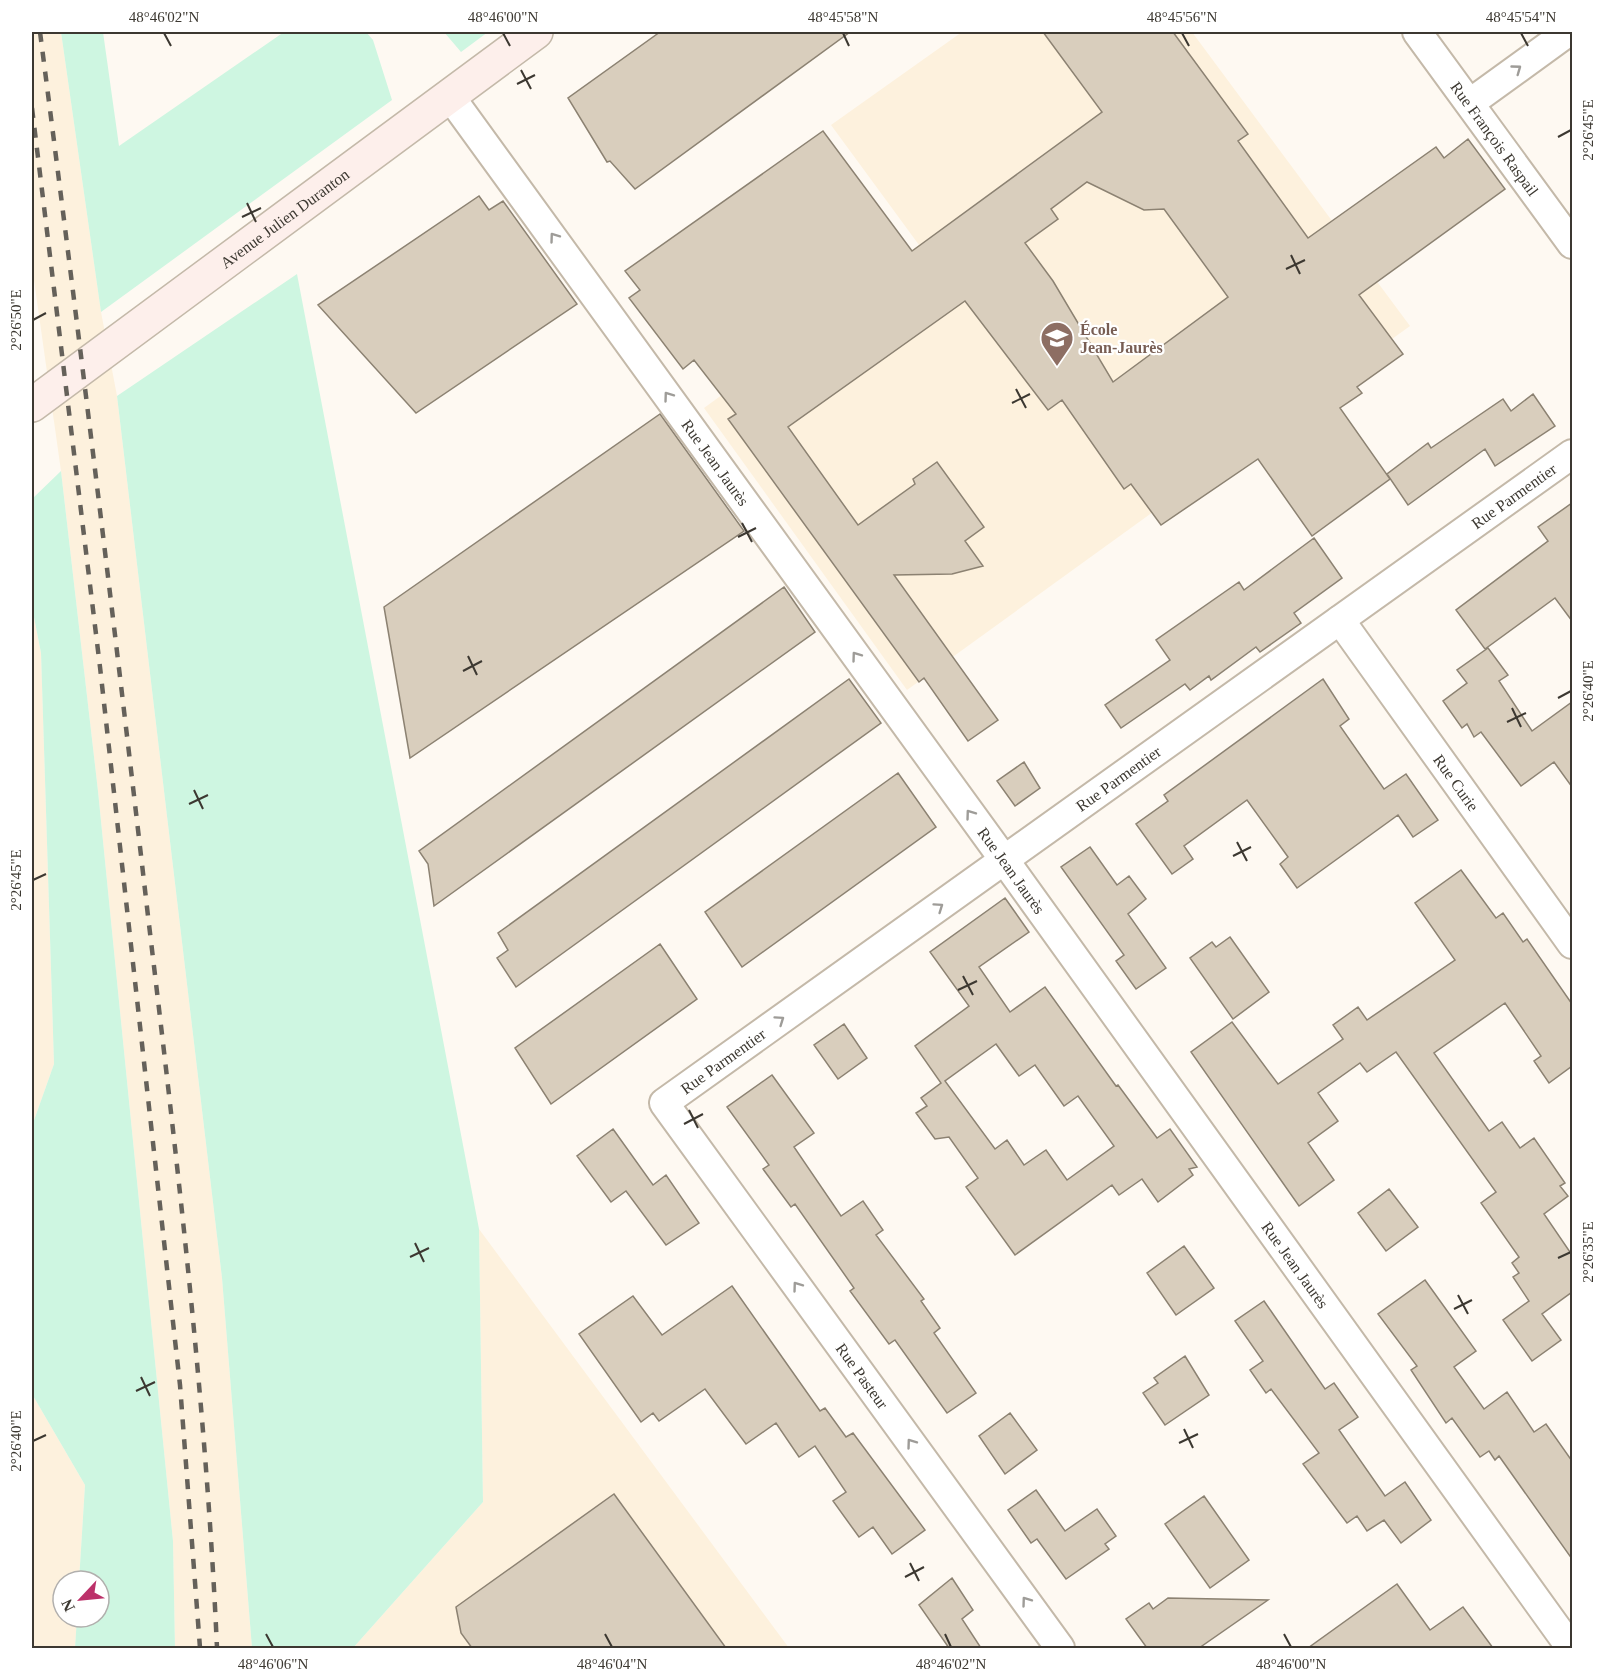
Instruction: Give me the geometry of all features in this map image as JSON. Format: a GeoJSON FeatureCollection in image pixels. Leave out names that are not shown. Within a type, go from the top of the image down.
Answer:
{"type":"FeatureCollection","features":[{"type":"Feature","properties":{"kind":"main road","name":"Avenue Julien Duranton"},"geometry":{"type":"LineString","coordinates":[[32,405],[536,32]]}},
{"type":"Feature","properties":{"kind":"street","name":"Rue François Raspail"},"geometry":{"type":"LineString","coordinates":[[1418,32],[1572,244]]}},
{"type":"Feature","properties":{"kind":"street"},"geometry":{"type":"LineString","coordinates":[[1470,103],[1568,32]]}},
{"type":"Feature","properties":{"kind":"street","name":"Rue Jean Jaurès"},"geometry":{"type":"LineString","coordinates":[[449,95],[1005,861],[1571,1648]]}},
{"type":"Feature","properties":{"kind":"street","name":"Rue Parmentier"},"geometry":{"type":"LineString","coordinates":[[664,1103],[1572,454]]}},
{"type":"Feature","properties":{"kind":"street","name":"Rue Curie"},"geometry":{"type":"LineString","coordinates":[[1341,620],[1572,944]]}},
{"type":"Feature","properties":{"kind":"street","name":"Rue Pasteur"},"geometry":{"type":"LineString","coordinates":[[664,1103],[1060,1648]]}},
{"type":"Feature","properties":{"kind":"shaded area"},"geometry":{"type":"Polygon","coordinates":[[[32,32],[61,32],[101,312],[117,396],[222,1278],[252,1648],[175,1648],[173,1541],[98,791],[61,471],[32,266],[32,32]]]}},
{"type":"Feature","properties":{"kind":"shaded area","name":"École Jean-Jaurès"},"geometry":{"type":"Polygon","coordinates":[[[962,32],[1192,32],[1410,326],[907,690],[704,408],[822,322],[819,317],[919,245],[831,125],[962,32]]]}},
{"type":"Feature","properties":{"kind":"shaded area"},"geometry":{"type":"Polygon","coordinates":[[[32,607],[41,653],[54,1064],[32,1126],[32,607]]]}},
{"type":"Feature","properties":{"kind":"shaded area"},"geometry":{"type":"Polygon","coordinates":[[[479,1229],[789,1648],[353,1648],[483,1502],[479,1229]]]}},
{"type":"Feature","properties":{"kind":"shaded area"},"geometry":{"type":"Polygon","coordinates":[[[32,1394],[85,1485],[80,1569],[51,1569],[51,1629],[76,1629],[75,1648],[32,1648],[32,1394]]]}},
{"type":"Feature","properties":{"kind":"green space"},"geometry":{"type":"Polygon","coordinates":[[[61,32],[103,32],[119,146],[284,32],[366,32],[373,40],[392,100],[101,312],[61,32]]]}},
{"type":"Feature","properties":{"kind":"green space"},"geometry":{"type":"Polygon","coordinates":[[[444,32],[488,32],[461,52],[444,32]]]}},
{"type":"Feature","properties":{"kind":"green space"},"geometry":{"type":"Polygon","coordinates":[[[297,274],[479,1229],[483,1502],[353,1648],[252,1648],[222,1278],[117,396],[297,274]]]}},
{"type":"Feature","properties":{"kind":"green space"},"geometry":{"type":"Polygon","coordinates":[[[61,471],[98,791],[173,1541],[175,1648],[75,1648],[76,1629],[111,1629],[111,1569],[80,1569],[85,1485],[32,1394],[32,1126],[54,1064],[41,653],[32,607],[32,499],[61,471]]]}},
{"type":"Feature","properties":{"kind":"building"},"geometry":{"type":"Polygon","coordinates":[[[660,32],[850,32],[635,189],[610,161],[607,162],[568,98],[660,32]]]}},
{"type":"Feature","properties":{"kind":"building"},"geometry":{"type":"Polygon","coordinates":[[[1043,32],[1173,32],[1248,134],[1238,141],[1308,238],[1436,147],[1444,158],[1468,139],[1505,189],[1359,295],[1403,354],[1357,387],[1362,393],[1340,408],[1390,479],[1312,536],[1258,459],[1161,525],[1131,484],[1124,489],[1062,400],[1048,410],[965,301],[788,427],[858,525],[915,484],[913,479],[937,462],[984,527],[965,541],[983,566],[952,574],[894,575],[998,720],[968,741],[924,678],[919,682],[728,419],[736,414],[694,360],[683,369],[629,298],[640,290],[625,271],[823,131],[912,251],[1102,112],[1043,32]],[[1087,182],[1051,209],[1058,219],[1025,243],[1053,281],[1113,382],[1228,297],[1164,209],[1144,210],[1087,182]]]}},
{"type":"Feature","properties":{"kind":"building"},"geometry":{"type":"Polygon","coordinates":[[[479,196],[489,210],[503,201],[577,304],[416,413],[318,305],[479,196]]]}},
{"type":"Feature","properties":{"kind":"building"},"geometry":{"type":"Polygon","coordinates":[[[1533,394],[1555,426],[1495,466],[1485,449],[1408,505],[1387,474],[1428,443],[1431,448],[1503,399],[1511,411],[1533,394]]]}},
{"type":"Feature","properties":{"kind":"building"},"geometry":{"type":"Polygon","coordinates":[[[660,414],[744,531],[410,758],[384,607],[660,414]]]}},
{"type":"Feature","properties":{"kind":"building"},"geometry":{"type":"Polygon","coordinates":[[[1572,503],[1572,621],[1555,598],[1485,649],[1456,610],[1548,541],[1538,527],[1572,503]]]}},
{"type":"Feature","properties":{"kind":"building"},"geometry":{"type":"Polygon","coordinates":[[[1314,538],[1342,578],[1294,613],[1301,623],[1260,652],[1256,647],[1211,680],[1209,676],[1190,690],[1185,684],[1121,728],[1105,705],[1170,660],[1156,640],[1239,582],[1244,590],[1314,538]]]}},
{"type":"Feature","properties":{"kind":"building"},"geometry":{"type":"Polygon","coordinates":[[[784,587],[815,632],[434,906],[428,864],[419,851],[784,587]]]}},
{"type":"Feature","properties":{"kind":"building"},"geometry":{"type":"Polygon","coordinates":[[[1488,648],[1508,675],[1499,681],[1532,731],[1572,702],[1572,787],[1554,762],[1521,786],[1481,732],[1474,737],[1467,724],[1462,728],[1443,701],[1467,683],[1457,670],[1488,648]]]}},
{"type":"Feature","properties":{"kind":"building"},"geometry":{"type":"Polygon","coordinates":[[[849,679],[881,723],[516,987],[497,958],[508,950],[498,933],[849,679]]]}},
{"type":"Feature","properties":{"kind":"building"},"geometry":{"type":"Polygon","coordinates":[[[1323,679],[1349,719],[1340,726],[1384,789],[1406,774],[1438,820],[1413,837],[1398,815],[1297,888],[1280,864],[1288,857],[1247,800],[1184,846],[1193,859],[1172,874],[1136,824],[1168,801],[1164,795],[1323,679]]]}},
{"type":"Feature","properties":{"kind":"building"},"geometry":{"type":"Polygon","coordinates":[[[1024,762],[1040,788],[1015,806],[997,781],[1024,762]]]}},
{"type":"Feature","properties":{"kind":"building"},"geometry":{"type":"Polygon","coordinates":[[[898,773],[936,827],[742,967],[705,912],[898,773]]]}},
{"type":"Feature","properties":{"kind":"building"},"geometry":{"type":"Polygon","coordinates":[[[1090,847],[1117,885],[1129,876],[1146,899],[1128,914],[1166,968],[1136,989],[1116,961],[1124,955],[1061,867],[1090,847]]]}},
{"type":"Feature","properties":{"kind":"building"},"geometry":{"type":"Polygon","coordinates":[[[1461,870],[1496,918],[1503,913],[1523,942],[1527,939],[1572,1004],[1572,1066],[1549,1083],[1534,1061],[1541,1056],[1505,1003],[1434,1053],[1489,1131],[1502,1122],[1520,1148],[1534,1138],[1565,1183],[1560,1186],[1568,1196],[1544,1214],[1572,1255],[1572,1292],[1542,1314],[1561,1340],[1532,1361],[1503,1320],[1529,1301],[1513,1277],[1519,1273],[1512,1263],[1519,1257],[1481,1203],[1496,1192],[1396,1052],[1367,1072],[1360,1063],[1318,1093],[1338,1121],[1308,1143],[1334,1180],[1299,1206],[1191,1052],[1232,1022],[1278,1084],[1343,1039],[1333,1025],[1358,1007],[1367,1020],[1455,960],[1415,903],[1461,870]]]}},
{"type":"Feature","properties":{"kind":"building"},"geometry":{"type":"Polygon","coordinates":[[[1005,898],[1029,932],[979,967],[1010,1012],[1045,987],[1116,1086],[1118,1085],[1157,1138],[1170,1129],[1197,1167],[1189,1169],[1193,1175],[1158,1202],[1142,1179],[1119,1195],[1112,1185],[1015,1255],[966,1187],[978,1178],[949,1137],[935,1139],[916,1113],[927,1106],[921,1098],[941,1083],[915,1046],[969,1006],[930,952],[1005,898]],[[996,1044],[945,1081],[995,1149],[1007,1140],[1024,1165],[1046,1150],[1067,1180],[1114,1146],[1078,1096],[1064,1106],[1035,1065],[1019,1076],[996,1044]]]}},
{"type":"Feature","properties":{"kind":"building"},"geometry":{"type":"Polygon","coordinates":[[[1230,937],[1269,992],[1233,1019],[1190,958],[1212,942],[1216,947],[1230,937]]]}},
{"type":"Feature","properties":{"kind":"building"},"geometry":{"type":"Polygon","coordinates":[[[660,944],[697,999],[551,1104],[515,1048],[660,944]]]}},
{"type":"Feature","properties":{"kind":"building"},"geometry":{"type":"Polygon","coordinates":[[[844,1024],[867,1058],[838,1079],[814,1045],[844,1024]]]}},
{"type":"Feature","properties":{"kind":"building"},"geometry":{"type":"Polygon","coordinates":[[[772,1075],[814,1133],[794,1147],[841,1216],[863,1201],[883,1230],[876,1235],[924,1299],[921,1301],[940,1328],[934,1333],[976,1393],[947,1413],[895,1340],[889,1344],[850,1291],[854,1288],[795,1204],[791,1207],[763,1169],[769,1165],[727,1107],[772,1075]]]}},
{"type":"Feature","properties":{"kind":"building"},"geometry":{"type":"Polygon","coordinates":[[[613,1129],[653,1185],[666,1175],[699,1223],[666,1245],[626,1191],[611,1202],[577,1156],[613,1129]]]}},
{"type":"Feature","properties":{"kind":"building"},"geometry":{"type":"Polygon","coordinates":[[[1389,1189],[1418,1227],[1386,1251],[1358,1213],[1389,1189]]]}},
{"type":"Feature","properties":{"kind":"building"},"geometry":{"type":"Polygon","coordinates":[[[1184,1246],[1214,1288],[1176,1315],[1147,1273],[1184,1246]]]}},
{"type":"Feature","properties":{"kind":"building"},"geometry":{"type":"Polygon","coordinates":[[[1425,1280],[1476,1351],[1454,1367],[1484,1409],[1507,1392],[1534,1432],[1546,1424],[1572,1461],[1572,1559],[1499,1456],[1495,1460],[1489,1451],[1480,1457],[1452,1418],[1446,1423],[1411,1370],[1417,1366],[1378,1314],[1425,1280]]]}},
{"type":"Feature","properties":{"kind":"building"},"geometry":{"type":"Polygon","coordinates":[[[732,1286],[820,1411],[825,1408],[846,1437],[853,1433],[925,1530],[892,1554],[873,1527],[859,1537],[833,1501],[846,1492],[815,1446],[799,1457],[776,1423],[746,1444],[705,1389],[659,1421],[653,1413],[641,1422],[579,1334],[633,1296],[662,1335],[732,1286]]]}},
{"type":"Feature","properties":{"kind":"building"},"geometry":{"type":"Polygon","coordinates":[[[1264,1301],[1325,1389],[1334,1383],[1358,1417],[1339,1430],[1385,1496],[1405,1482],[1431,1520],[1401,1543],[1384,1520],[1367,1531],[1357,1516],[1347,1523],[1303,1464],[1319,1453],[1271,1389],[1266,1393],[1250,1370],[1263,1361],[1235,1321],[1264,1301]]]}},
{"type":"Feature","properties":{"kind":"building"},"geometry":{"type":"Polygon","coordinates":[[[1185,1356],[1209,1395],[1165,1425],[1143,1393],[1158,1383],[1154,1378],[1185,1356]]]}},
{"type":"Feature","properties":{"kind":"building"},"geometry":{"type":"Polygon","coordinates":[[[1010,1413],[1037,1450],[1005,1474],[979,1436],[1010,1413]]]}},
{"type":"Feature","properties":{"kind":"building"},"geometry":{"type":"Polygon","coordinates":[[[1036,1490],[1065,1531],[1097,1509],[1116,1536],[1105,1544],[1109,1549],[1066,1579],[1037,1539],[1031,1543],[1008,1510],[1036,1490]]]}},
{"type":"Feature","properties":{"kind":"building"},"geometry":{"type":"Polygon","coordinates":[[[614,1494],[726,1648],[472,1648],[461,1633],[456,1607],[614,1494]]]}},
{"type":"Feature","properties":{"kind":"building"},"geometry":{"type":"Polygon","coordinates":[[[1204,1496],[1249,1560],[1210,1588],[1165,1524],[1204,1496]]]}},
{"type":"Feature","properties":{"kind":"building"},"geometry":{"type":"Polygon","coordinates":[[[952,1578],[973,1610],[962,1619],[981,1648],[949,1648],[919,1605],[952,1578]]]}},
{"type":"Feature","properties":{"kind":"building"},"geometry":{"type":"Polygon","coordinates":[[[1397,1584],[1430,1630],[1463,1607],[1493,1648],[1308,1648],[1397,1584]]]}},
{"type":"Feature","properties":{"kind":"building"},"geometry":{"type":"Polygon","coordinates":[[[1168,1598],[1268,1600],[1199,1648],[1147,1648],[1126,1619],[1149,1603],[1153,1609],[1168,1598]]]}},
{"type":"Feature","properties":{"kind":"railway"},"geometry":{"type":"LineString","coordinates":[[40,32],[109,584],[180,1190],[206,1465],[217,1648]]}},
{"type":"Feature","properties":{"kind":"railway"},"geometry":{"type":"LineString","coordinates":[[32,108],[100,667],[180,1385],[200,1648]]}},
{"type":"Feature","properties":{"kind":"place","name":"École Jean-Jaurès"},"geometry":{"type":"Point","coordinates":[1057,367]}}]}
